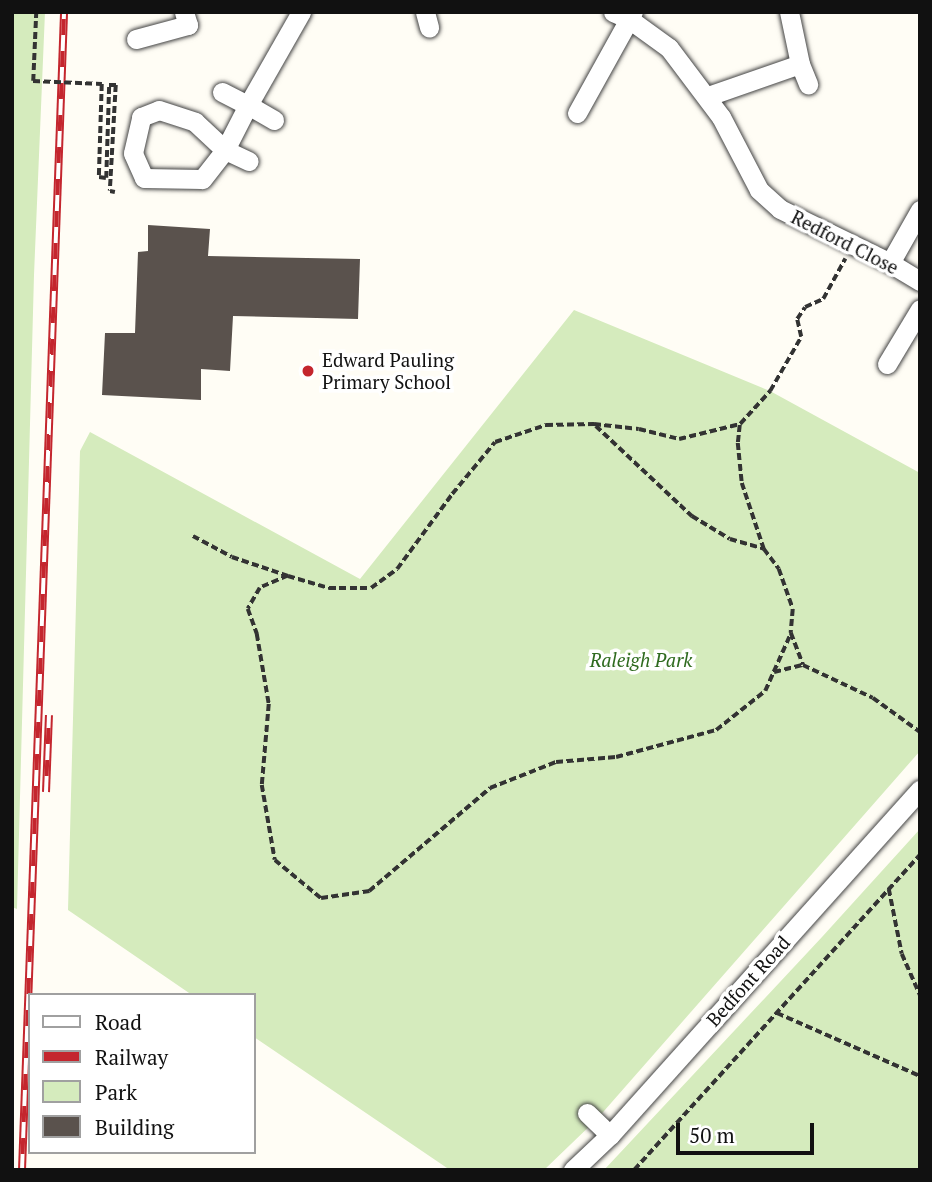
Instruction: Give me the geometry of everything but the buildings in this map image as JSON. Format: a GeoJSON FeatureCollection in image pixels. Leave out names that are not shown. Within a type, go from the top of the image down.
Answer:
{"type":"FeatureCollection","features":[{"type":"Feature","properties":{"kind":"street"},"geometry":{"type":"LineString","coordinates":[[136,40],[188,25],[184,12]]}},
{"type":"Feature","properties":{"kind":"street"},"geometry":{"type":"LineString","coordinates":[[249,161],[225,150],[195,122],[159,110],[141,117],[134,153],[144,178],[202,179],[225,150],[301,12]]}},
{"type":"Feature","properties":{"kind":"street"},"geometry":{"type":"LineString","coordinates":[[789,12],[800,64],[808,84]]}},
{"type":"Feature","properties":{"kind":"street"},"geometry":{"type":"LineString","coordinates":[[577,113],[625,15]]}},
{"type":"Feature","properties":{"kind":"street","name":"Redford Close"},"geometry":{"type":"LineString","coordinates":[[625,15],[669,48],[708,96],[752,191],[780,209],[890,263],[920,281]]}},
{"type":"Feature","properties":{"kind":"street"},"geometry":{"type":"LineString","coordinates":[[708,96],[800,64]]}},
{"type":"Feature","properties":{"kind":"street"},"geometry":{"type":"LineString","coordinates":[[222,92],[274,120]]}},
{"type":"Feature","properties":{"kind":"street"},"geometry":{"type":"LineString","coordinates":[[890,263],[920,210]]}},
{"type":"Feature","properties":{"kind":"street"},"geometry":{"type":"LineString","coordinates":[[887,364],[920,309]]}},
{"type":"Feature","properties":{"kind":"street","name":"Bedfont Road"},"geometry":{"type":"LineString","coordinates":[[573,1170],[610,1135],[920,790]]}},
{"type":"Feature","properties":{"kind":"street"},"geometry":{"type":"LineString","coordinates":[[587,1113],[610,1135]]}},
{"type":"Feature","properties":{"kind":"path"},"geometry":{"type":"LineString","coordinates":[[37,12],[33,81],[102,84],[99,177],[106,178],[109,85],[116,85],[110,191],[115,192]]}},
{"type":"Feature","properties":{"kind":"path"},"geometry":{"type":"LineString","coordinates":[[192,536],[232,557],[288,576],[329,587],[371,588],[397,569],[452,494],[495,442],[546,425],[594,424],[639,429],[679,439],[740,424],[770,391],[801,337],[797,318],[805,307],[823,299],[853,244]]}},
{"type":"Feature","properties":{"kind":"path"},"geometry":{"type":"LineString","coordinates":[[594,424],[692,516],[730,539],[764,549]]}},
{"type":"Feature","properties":{"kind":"path"},"geometry":{"type":"LineString","coordinates":[[288,576],[260,588],[248,609],[257,634],[269,704],[262,785],[275,860],[321,898],[369,891],[490,788],[556,762],[616,757],[716,730],[765,691],[791,634],[793,609],[779,569],[764,549],[742,483],[738,443],[740,424]]}},
{"type":"Feature","properties":{"kind":"path"},"geometry":{"type":"LineString","coordinates":[[791,634],[803,665]]}},
{"type":"Feature","properties":{"kind":"path"},"geometry":{"type":"LineString","coordinates":[[774,672],[803,665],[873,698],[920,732]]}},
{"type":"Feature","properties":{"kind":"path"},"geometry":{"type":"LineString","coordinates":[[634,1170],[920,855]]}},
{"type":"Feature","properties":{"kind":"path"},"geometry":{"type":"LineString","coordinates":[[889,888],[902,954],[920,995]]}},
{"type":"Feature","properties":{"kind":"path"},"geometry":{"type":"LineString","coordinates":[[777,1013],[920,1076]]}},
{"type":"Feature","properties":{"kind":"green space"},"geometry":{"type":"Polygon","coordinates":[[[12,12],[45,12],[34,275],[17,909],[12,907],[12,12]]]}},
{"type":"Feature","properties":{"kind":"green space","name":"Raleigh Park"},"geometry":{"type":"Polygon","coordinates":[[[574,310],[770,391],[920,473],[920,751],[597,1119],[544,1170],[450,1170],[256,1038],[256,993],[189,993],[68,910],[80,451],[90,432],[360,579],[574,310]]]}},
{"type":"Feature","properties":{"kind":"green space"},"geometry":{"type":"Polygon","coordinates":[[[920,829],[920,1170],[604,1170],[822,937],[920,829]]]}},
{"type":"Feature","properties":{"kind":"railway"},"geometry":{"type":"LineString","coordinates":[[28,993],[64,12]]}},
{"type":"Feature","properties":{"kind":"railway"},"geometry":{"type":"LineString","coordinates":[[46,792],[49,715]]}},
{"type":"Feature","properties":{"kind":"railway"},"geometry":{"type":"LineString","coordinates":[[22,1170],[28,1005]]}},
{"type":"Feature","properties":{"kind":"place","name":"Edward Pauling Primary School"},"geometry":{"type":"Point","coordinates":[308,371]}}]}
